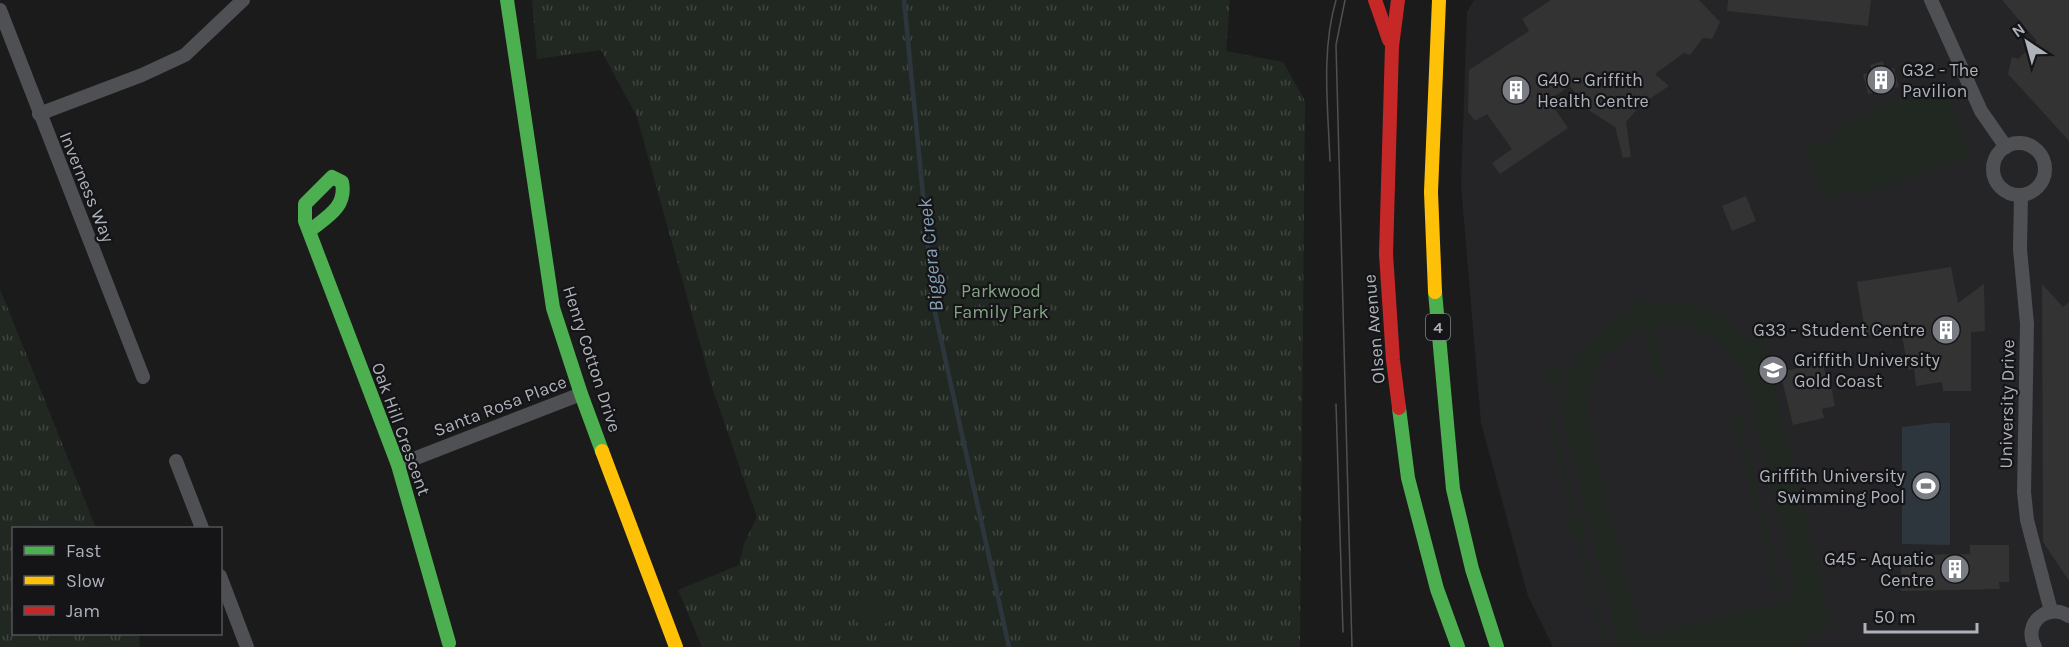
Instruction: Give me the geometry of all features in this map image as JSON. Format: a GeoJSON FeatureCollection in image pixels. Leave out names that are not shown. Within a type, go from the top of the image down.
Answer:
{"type":"FeatureCollection","features":[{"type":"Feature","properties":{"kind":"main road","name":"Henry Cotton Drive"},"geometry":{"type":"LineString","coordinates":[[507,0],[553,308],[581,394],[676,647]]}},
{"type":"Feature","properties":{"kind":"main road"},"geometry":{"type":"LineString","coordinates":[[1375,0],[1392,46]]}},
{"type":"Feature","properties":{"kind":"main road","name":"Olsen Avenue"},"geometry":{"type":"LineString","coordinates":[[1398,0],[1392,46],[1386,254],[1393,360],[1408,478],[1437,590],[1458,647]]}},
{"type":"Feature","properties":{"kind":"main road"},"geometry":{"type":"LineString","coordinates":[[1439,6],[1449,0]]}},
{"type":"Feature","properties":{"kind":"main road","name":"4"},"geometry":{"type":"LineString","coordinates":[[1439,6],[1431,192],[1435,291],[1454,489],[1472,569],[1497,647]]}},
{"type":"Feature","properties":{"kind":"main road","name":"Oak Hill Crescent"},"geometry":{"type":"LineString","coordinates":[[309,231],[398,465],[449,643]]}},
{"type":"Feature","properties":{"kind":"street"},"geometry":{"type":"LineString","coordinates":[[39,114],[142,75],[185,55],[243,0]]}},
{"type":"Feature","properties":{"kind":"street"},"geometry":{"type":"LineString","coordinates":[[1931,0],[1982,111],[2006,147]]}},
{"type":"Feature","properties":{"kind":"street","name":"Inverness Way"},"geometry":{"type":"LineString","coordinates":[[0,10],[143,377]]}},
{"type":"Feature","properties":{"kind":"street"},"geometry":{"type":"LineString","coordinates":[[2014,144],[2030,146],[2037,151],[2045,166],[2042,182],[2037,189],[2021,195],[2005,191],[1994,177],[1995,160],[2006,147],[2014,144]]}},
{"type":"Feature","properties":{"kind":"street","name":"University Drive"},"geometry":{"type":"LineString","coordinates":[[2021,195],[2020,249],[2026,324],[2024,492],[2027,520],[2050,611]]}},
{"type":"Feature","properties":{"kind":"street","name":"Santa Rosa Place"},"geometry":{"type":"LineString","coordinates":[[398,465],[581,394]]}},
{"type":"Feature","properties":{"kind":"street"},"geometry":{"type":"LineString","coordinates":[[176,461],[202,527]]}},
{"type":"Feature","properties":{"kind":"street"},"geometry":{"type":"LineString","coordinates":[[222,581],[247,647]]}},
{"type":"Feature","properties":{"kind":"street"},"geometry":{"type":"LineString","coordinates":[[2035,647],[2031,636],[2034,623],[2044,613],[2050,611],[2069,616]]}},
{"type":"Feature","properties":{"kind":"shaded area","name":"Griffith University Gold Coast"},"geometry":{"type":"Polygon","coordinates":[[[1474,0],[2069,0],[2069,647],[1553,647],[1528,596],[1481,423],[1461,185],[1467,12],[1474,0]]]}},
{"type":"Feature","properties":{"kind":"shaded area","name":"Griffith University Swimming Pool"},"geometry":{"type":"Polygon","coordinates":[[[1950,423],[1950,545],[1902,544],[1902,427],[1950,423]]]}},
{"type":"Feature","properties":{"kind":"green space","name":"Parkwood Family Park"},"geometry":{"type":"Polygon","coordinates":[[[532,0],[1230,0],[1226,51],[1283,62],[1305,101],[1300,647],[702,647],[678,590],[739,565],[744,544],[757,517],[713,390],[637,117],[601,50],[537,59],[532,0]]]}},
{"type":"Feature","properties":{"kind":"green space"},"geometry":{"type":"Polygon","coordinates":[[[1946,85],[1971,158],[1858,196],[1855,190],[1823,200],[1806,148],[1838,138],[1834,127],[1874,113],[1874,110],[1946,85]]]}},
{"type":"Feature","properties":{"kind":"green space"},"geometry":{"type":"Polygon","coordinates":[[[0,289],[96,527],[12,527],[12,635],[139,635],[140,647],[0,647],[0,289]]]}},
{"type":"Feature","properties":{"kind":"green space"},"geometry":{"type":"Polygon","coordinates":[[[1645,297],[1647,304],[1676,302],[1690,304],[1727,321],[1748,340],[1761,337],[1832,627],[1807,634],[1802,647],[1626,647],[1622,642],[1623,647],[1620,647],[1556,386],[1549,388],[1545,372],[1561,368],[1565,384],[1559,386],[1564,405],[1570,372],[1586,344],[1609,322],[1638,306],[1637,300],[1645,297]],[[1672,324],[1653,326],[1665,378],[1657,380],[1643,328],[1628,335],[1605,354],[1591,379],[1588,393],[1588,425],[1633,610],[1645,636],[1794,599],[1794,576],[1745,378],[1732,357],[1716,340],[1685,326],[1672,324]]]}},
{"type":"Feature","properties":{"kind":"green space"},"geometry":{"type":"Polygon","coordinates":[[[1549,409],[1576,519],[1582,518],[1586,537],[1581,539],[1607,647],[1604,647],[1578,540],[1572,541],[1567,522],[1573,520],[1546,410],[1549,409]]]}},
{"type":"Feature","properties":{"kind":"green space"},"geometry":{"type":"Polygon","coordinates":[[[1740,413],[1782,584],[1773,587],[1768,566],[1770,565],[1731,415],[1740,413]]]}},
{"type":"Feature","properties":{"kind":"green space"},"geometry":{"type":"Polygon","coordinates":[[[878,589],[895,618],[865,635],[848,606],[878,589]]]}},
{"type":"Feature","properties":{"kind":"building","name":"G40 - Griffith Health Centre"},"geometry":{"type":"Polygon","coordinates":[[[1551,0],[1699,0],[1720,22],[1712,39],[1703,38],[1690,55],[1684,53],[1655,74],[1669,86],[1644,101],[1626,122],[1631,157],[1623,158],[1615,127],[1590,111],[1570,86],[1549,100],[1568,128],[1500,174],[1492,163],[1512,149],[1487,114],[1475,121],[1468,112],[1469,70],[1529,31],[1522,19],[1551,0]]]}},
{"type":"Feature","properties":{"kind":"building"},"geometry":{"type":"Polygon","coordinates":[[[1728,0],[1871,0],[1868,26],[1727,11],[1728,0]]]}},
{"type":"Feature","properties":{"kind":"building"},"geometry":{"type":"Polygon","coordinates":[[[2002,0],[2069,0],[2069,141],[2008,74],[2012,57],[2018,59],[2037,41],[2002,0]]]}},
{"type":"Feature","properties":{"kind":"building","name":"G32 - The Pavilion"},"geometry":{"type":"Polygon","coordinates":[[[1883,61],[1885,70],[1894,68],[1899,87],[1868,94],[1863,74],[1872,72],[1870,65],[1883,61]]]}},
{"type":"Feature","properties":{"kind":"building"},"geometry":{"type":"Polygon","coordinates":[[[1746,196],[1756,221],[1732,231],[1722,206],[1746,196]]]}},
{"type":"Feature","properties":{"kind":"building","name":"G33 - Student Centre"},"geometry":{"type":"Polygon","coordinates":[[[1951,267],[1958,303],[1984,284],[1985,331],[1971,332],[1971,391],[1943,391],[1942,382],[1916,386],[1914,369],[1908,370],[1901,329],[1866,336],[1857,282],[1951,267]]]}},
{"type":"Feature","properties":{"kind":"building"},"geometry":{"type":"Polygon","coordinates":[[[2042,284],[2063,307],[2069,302],[2069,581],[2043,542],[2042,284]]]}},
{"type":"Feature","properties":{"kind":"building"},"geometry":{"type":"Polygon","coordinates":[[[1823,363],[1835,406],[1822,409],[1824,418],[1793,425],[1780,372],[1823,363]]]}},
{"type":"Feature","properties":{"kind":"building","name":"G45 - Aquatic Centre"},"geometry":{"type":"Polygon","coordinates":[[[1970,545],[2009,545],[2009,582],[1999,582],[2000,589],[1901,591],[1901,555],[1970,554],[1970,545]]]}},
{"type":"Feature","properties":{"kind":"waterway","name":"Biggera Creek"},"geometry":{"type":"LineString","coordinates":[[904,0],[934,308],[1009,647]]}},
{"type":"Feature","properties":{"kind":"tram line"},"geometry":{"type":"LineString","coordinates":[[1330,161],[1327,59],[1331,19],[1336,0]]}},
{"type":"Feature","properties":{"kind":"tram line"},"geometry":{"type":"LineString","coordinates":[[1345,0],[1336,45],[1352,647]]}},
{"type":"Feature","properties":{"kind":"tram line"},"geometry":{"type":"LineString","coordinates":[[1336,404],[1343,632]]}},
{"type":"Feature","properties":{"kind":"traffic: fast"},"geometry":{"type":"LineString","coordinates":[[507,0],[553,308],[602,451]]}},
{"type":"Feature","properties":{"kind":"traffic: fast"},"geometry":{"type":"LineString","coordinates":[[309,231],[339,205],[343,191],[342,182],[332,177],[305,204],[305,221],[398,465],[449,643]]}},
{"type":"Feature","properties":{"kind":"traffic: fast"},"geometry":{"type":"LineString","coordinates":[[1435,292],[1453,489],[1472,569],[1497,647]]}},
{"type":"Feature","properties":{"kind":"traffic: fast"},"geometry":{"type":"LineString","coordinates":[[1399,408],[1408,478],[1437,589],[1458,647]]}},
{"type":"Feature","properties":{"kind":"traffic: slow"},"geometry":{"type":"LineString","coordinates":[[1435,292],[1431,192],[1439,0]]}},
{"type":"Feature","properties":{"kind":"traffic: slow"},"geometry":{"type":"LineString","coordinates":[[602,451],[676,647]]}},
{"type":"Feature","properties":{"kind":"traffic: jam"},"geometry":{"type":"LineString","coordinates":[[1375,0],[1389,40]]}},
{"type":"Feature","properties":{"kind":"traffic: jam"},"geometry":{"type":"LineString","coordinates":[[1398,0],[1392,46],[1386,254],[1393,360],[1399,408]]}},
{"type":"Feature","properties":{"kind":"place","name":"G32 - The Pavilion"},"geometry":{"type":"Point","coordinates":[1881,80]}},
{"type":"Feature","properties":{"kind":"place","name":"G40 - Griffith Health Centre"},"geometry":{"type":"Point","coordinates":[1516,90]}},
{"type":"Feature","properties":{"kind":"place","name":"G33 - Student Centre"},"geometry":{"type":"Point","coordinates":[1946,330]}},
{"type":"Feature","properties":{"kind":"place","name":"Griffith University Gold Coast"},"geometry":{"type":"Point","coordinates":[1773,370]}},
{"type":"Feature","properties":{"kind":"place","name":"Griffith University Swimming Pool"},"geometry":{"type":"Point","coordinates":[1926,486]}},
{"type":"Feature","properties":{"kind":"place","name":"G45 - Aquatic Centre"},"geometry":{"type":"Point","coordinates":[1955,569]}}]}
